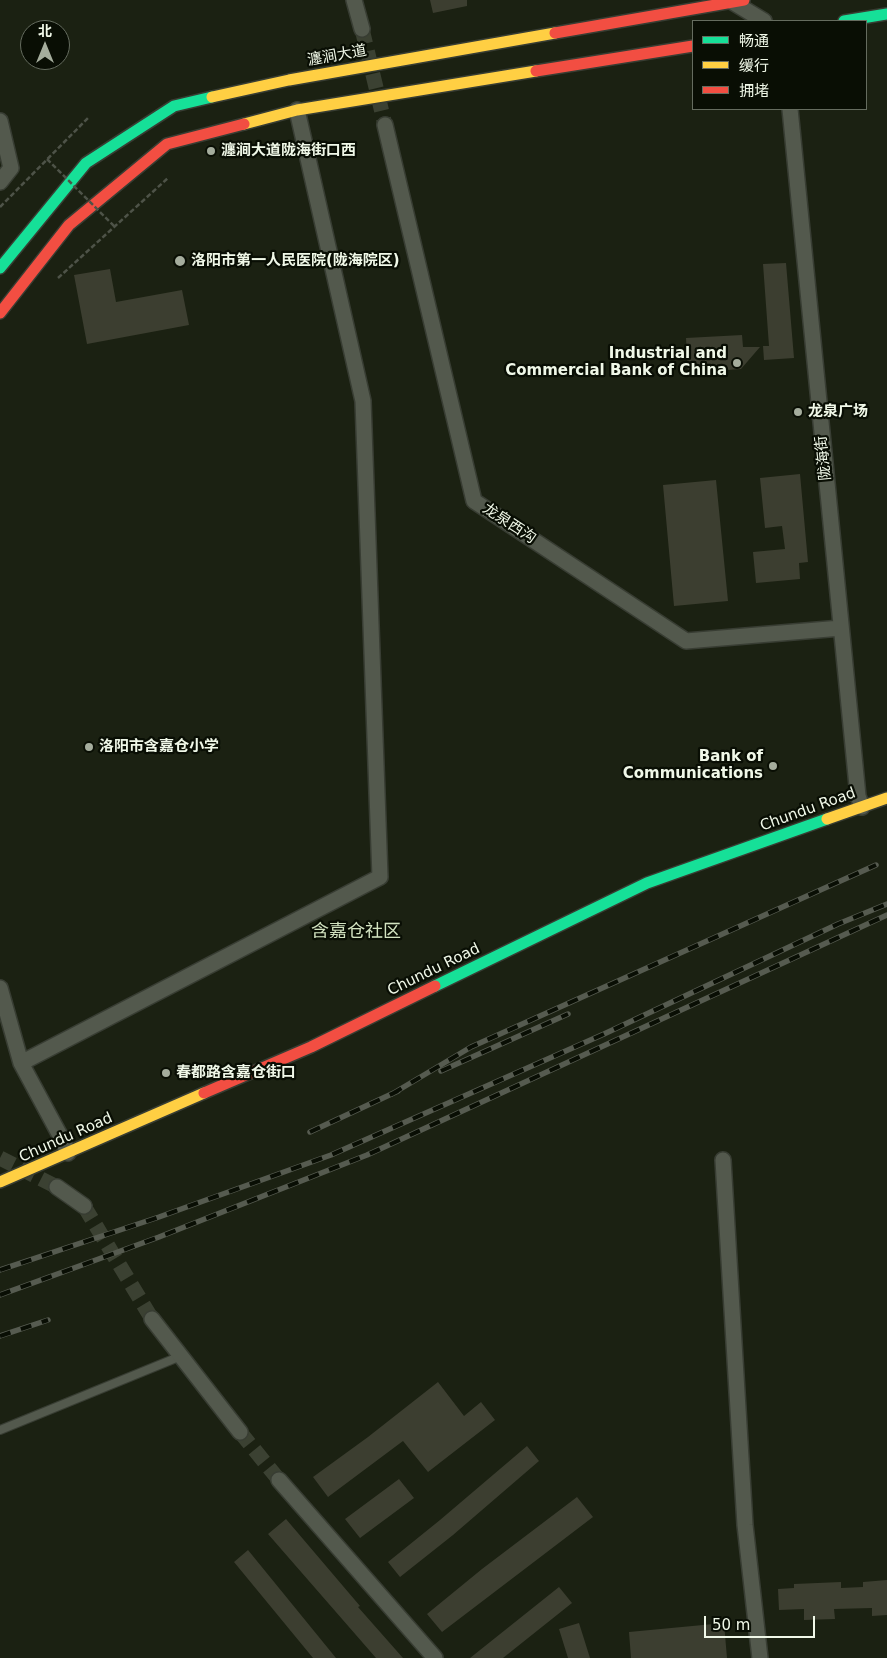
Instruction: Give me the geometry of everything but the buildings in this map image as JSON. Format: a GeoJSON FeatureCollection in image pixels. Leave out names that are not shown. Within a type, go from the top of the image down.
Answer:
{"type":"FeatureCollection","features":[{"type":"Feature","properties":{"kind":"main road","name":"瀍涧大道"},"geometry":{"type":"LineString","coordinates":[[0,268],[86,163],[174,106],[289,80],[735,1]]}},
{"type":"Feature","properties":{"kind":"main road"},"geometry":{"type":"LineString","coordinates":[[850,20],[887,14]]}},
{"type":"Feature","properties":{"kind":"main road"},"geometry":{"type":"LineString","coordinates":[[0,313],[69,225],[167,144],[297,110],[692,46]]}},
{"type":"Feature","properties":{"kind":"main road","name":"Chundu Road"},"geometry":{"type":"LineString","coordinates":[[0,1182],[65,1144],[311,1047],[647,884],[856,800],[872,790]]}},
{"type":"Feature","properties":{"kind":"main road","name":"Chundu Road"},"geometry":{"type":"LineString","coordinates":[[856,800],[887,798]]}},
{"type":"Feature","properties":{"kind":"street"},"geometry":{"type":"LineString","coordinates":[[354,0],[362,29]]}},
{"type":"Feature","properties":{"kind":"street"},"geometry":{"type":"LineString","coordinates":[[735,1],[763,20]]}},
{"type":"Feature","properties":{"kind":"street"},"geometry":{"type":"LineString","coordinates":[[21,1063],[380,877],[363,401],[297,110]]}},
{"type":"Feature","properties":{"kind":"street","name":"陇海街"},"geometry":{"type":"LineString","coordinates":[[790,110],[856,800]]}},
{"type":"Feature","properties":{"kind":"street"},"geometry":{"type":"LineString","coordinates":[[0,121],[11,168],[0,182]]}},
{"type":"Feature","properties":{"kind":"street","name":"龙泉西沟"},"geometry":{"type":"LineString","coordinates":[[384,125],[474,501],[686,641],[841,628]]}},
{"type":"Feature","properties":{"kind":"street"},"geometry":{"type":"LineString","coordinates":[[0,988],[21,1063],[65,1144]]}},
{"type":"Feature","properties":{"kind":"street"},"geometry":{"type":"LineString","coordinates":[[723,1160],[745,1525],[760,1658]]}},
{"type":"Feature","properties":{"kind":"street"},"geometry":{"type":"LineString","coordinates":[[57,1187],[84,1206]]}},
{"type":"Feature","properties":{"kind":"street"},"geometry":{"type":"LineString","coordinates":[[152,1319],[240,1432]]}},
{"type":"Feature","properties":{"kind":"street"},"geometry":{"type":"LineString","coordinates":[[279,1480],[435,1658]]}},
{"type":"Feature","properties":{"kind":"lane"},"geometry":{"type":"LineString","coordinates":[[0,1430],[180,1356]]}},
{"type":"Feature","properties":{"kind":"path"},"geometry":{"type":"LineString","coordinates":[[0,207],[88,118]]}},
{"type":"Feature","properties":{"kind":"path"},"geometry":{"type":"LineString","coordinates":[[47,159],[115,227]]}},
{"type":"Feature","properties":{"kind":"path"},"geometry":{"type":"LineString","coordinates":[[58,278],[168,178]]}},
{"type":"Feature","properties":{"kind":"tunnel"},"geometry":{"type":"LineString","coordinates":[[362,29],[385,125]]}},
{"type":"Feature","properties":{"kind":"tunnel"},"geometry":{"type":"LineString","coordinates":[[0,1158],[57,1187]]}},
{"type":"Feature","properties":{"kind":"tunnel"},"geometry":{"type":"LineString","coordinates":[[84,1206],[152,1319]]}},
{"type":"Feature","properties":{"kind":"tunnel"},"geometry":{"type":"LineString","coordinates":[[240,1432],[279,1480]]}},
{"type":"Feature","properties":{"kind":"railway"},"geometry":{"type":"LineString","coordinates":[[392,1094],[471,1047],[876,865]]}},
{"type":"Feature","properties":{"kind":"railway"},"geometry":{"type":"LineString","coordinates":[[0,1270],[159,1217],[331,1155],[604,1034],[838,924],[887,904]]}},
{"type":"Feature","properties":{"kind":"railway"},"geometry":{"type":"LineString","coordinates":[[0,1295],[159,1237],[367,1155],[887,915]]}},
{"type":"Feature","properties":{"kind":"railway"},"geometry":{"type":"LineString","coordinates":[[441,1071],[568,1014]]}},
{"type":"Feature","properties":{"kind":"railway"},"geometry":{"type":"LineString","coordinates":[[310,1132],[398,1091]]}},
{"type":"Feature","properties":{"kind":"railway"},"geometry":{"type":"LineString","coordinates":[[0,1336],[48,1320]]}},
{"type":"Feature","properties":{"kind":"traffic: fast"},"geometry":{"type":"LineString","coordinates":[[850,20],[887,14]]}},
{"type":"Feature","properties":{"kind":"traffic: fast"},"geometry":{"type":"LineString","coordinates":[[0,268],[86,163],[174,106],[212,97]]}},
{"type":"Feature","properties":{"kind":"traffic: fast"},"geometry":{"type":"LineString","coordinates":[[435,986],[647,883],[827,819]]}},
{"type":"Feature","properties":{"kind":"traffic: slow"},"geometry":{"type":"LineString","coordinates":[[212,97],[289,80],[555,33]]}},
{"type":"Feature","properties":{"kind":"traffic: slow"},"geometry":{"type":"LineString","coordinates":[[244,124],[297,110],[536,71]]}},
{"type":"Feature","properties":{"kind":"traffic: slow"},"geometry":{"type":"LineString","coordinates":[[827,819],[887,798]]}},
{"type":"Feature","properties":{"kind":"traffic: slow"},"geometry":{"type":"LineString","coordinates":[[0,1182],[204,1093]]}},
{"type":"Feature","properties":{"kind":"traffic: jam"},"geometry":{"type":"LineString","coordinates":[[555,33],[744,0]]}},
{"type":"Feature","properties":{"kind":"traffic: jam"},"geometry":{"type":"LineString","coordinates":[[536,71],[692,46]]}},
{"type":"Feature","properties":{"kind":"traffic: jam"},"geometry":{"type":"LineString","coordinates":[[0,313],[69,225],[167,144],[244,124]]}},
{"type":"Feature","properties":{"kind":"traffic: jam"},"geometry":{"type":"LineString","coordinates":[[204,1093],[311,1047],[435,986]]}},
{"type":"Feature","properties":{"kind":"place","name":"瀍涧大道陇海街口西"},"geometry":{"type":"Point","coordinates":[211,151]}},
{"type":"Feature","properties":{"kind":"place","name":"洛阳市第一人民医院(陇海院区)"},"geometry":{"type":"Point","coordinates":[180,261]}},
{"type":"Feature","properties":{"kind":"place","name":"Industrial and Commercial Bank of China"},"geometry":{"type":"Point","coordinates":[737,363]}},
{"type":"Feature","properties":{"kind":"place","name":"龙泉广场"},"geometry":{"type":"Point","coordinates":[798,412]}},
{"type":"Feature","properties":{"kind":"place","name":"洛阳市含嘉仓小学"},"geometry":{"type":"Point","coordinates":[89,747]}},
{"type":"Feature","properties":{"kind":"place","name":"Bank of Communications"},"geometry":{"type":"Point","coordinates":[773,766]}},
{"type":"Feature","properties":{"kind":"place","name":"春都路含嘉仓街口"},"geometry":{"type":"Point","coordinates":[166,1073]}},
{"type":"Feature","properties":{"kind":"district","name":"含嘉仓社区"},"geometry":{"type":"Point","coordinates":[356,932]}}]}
